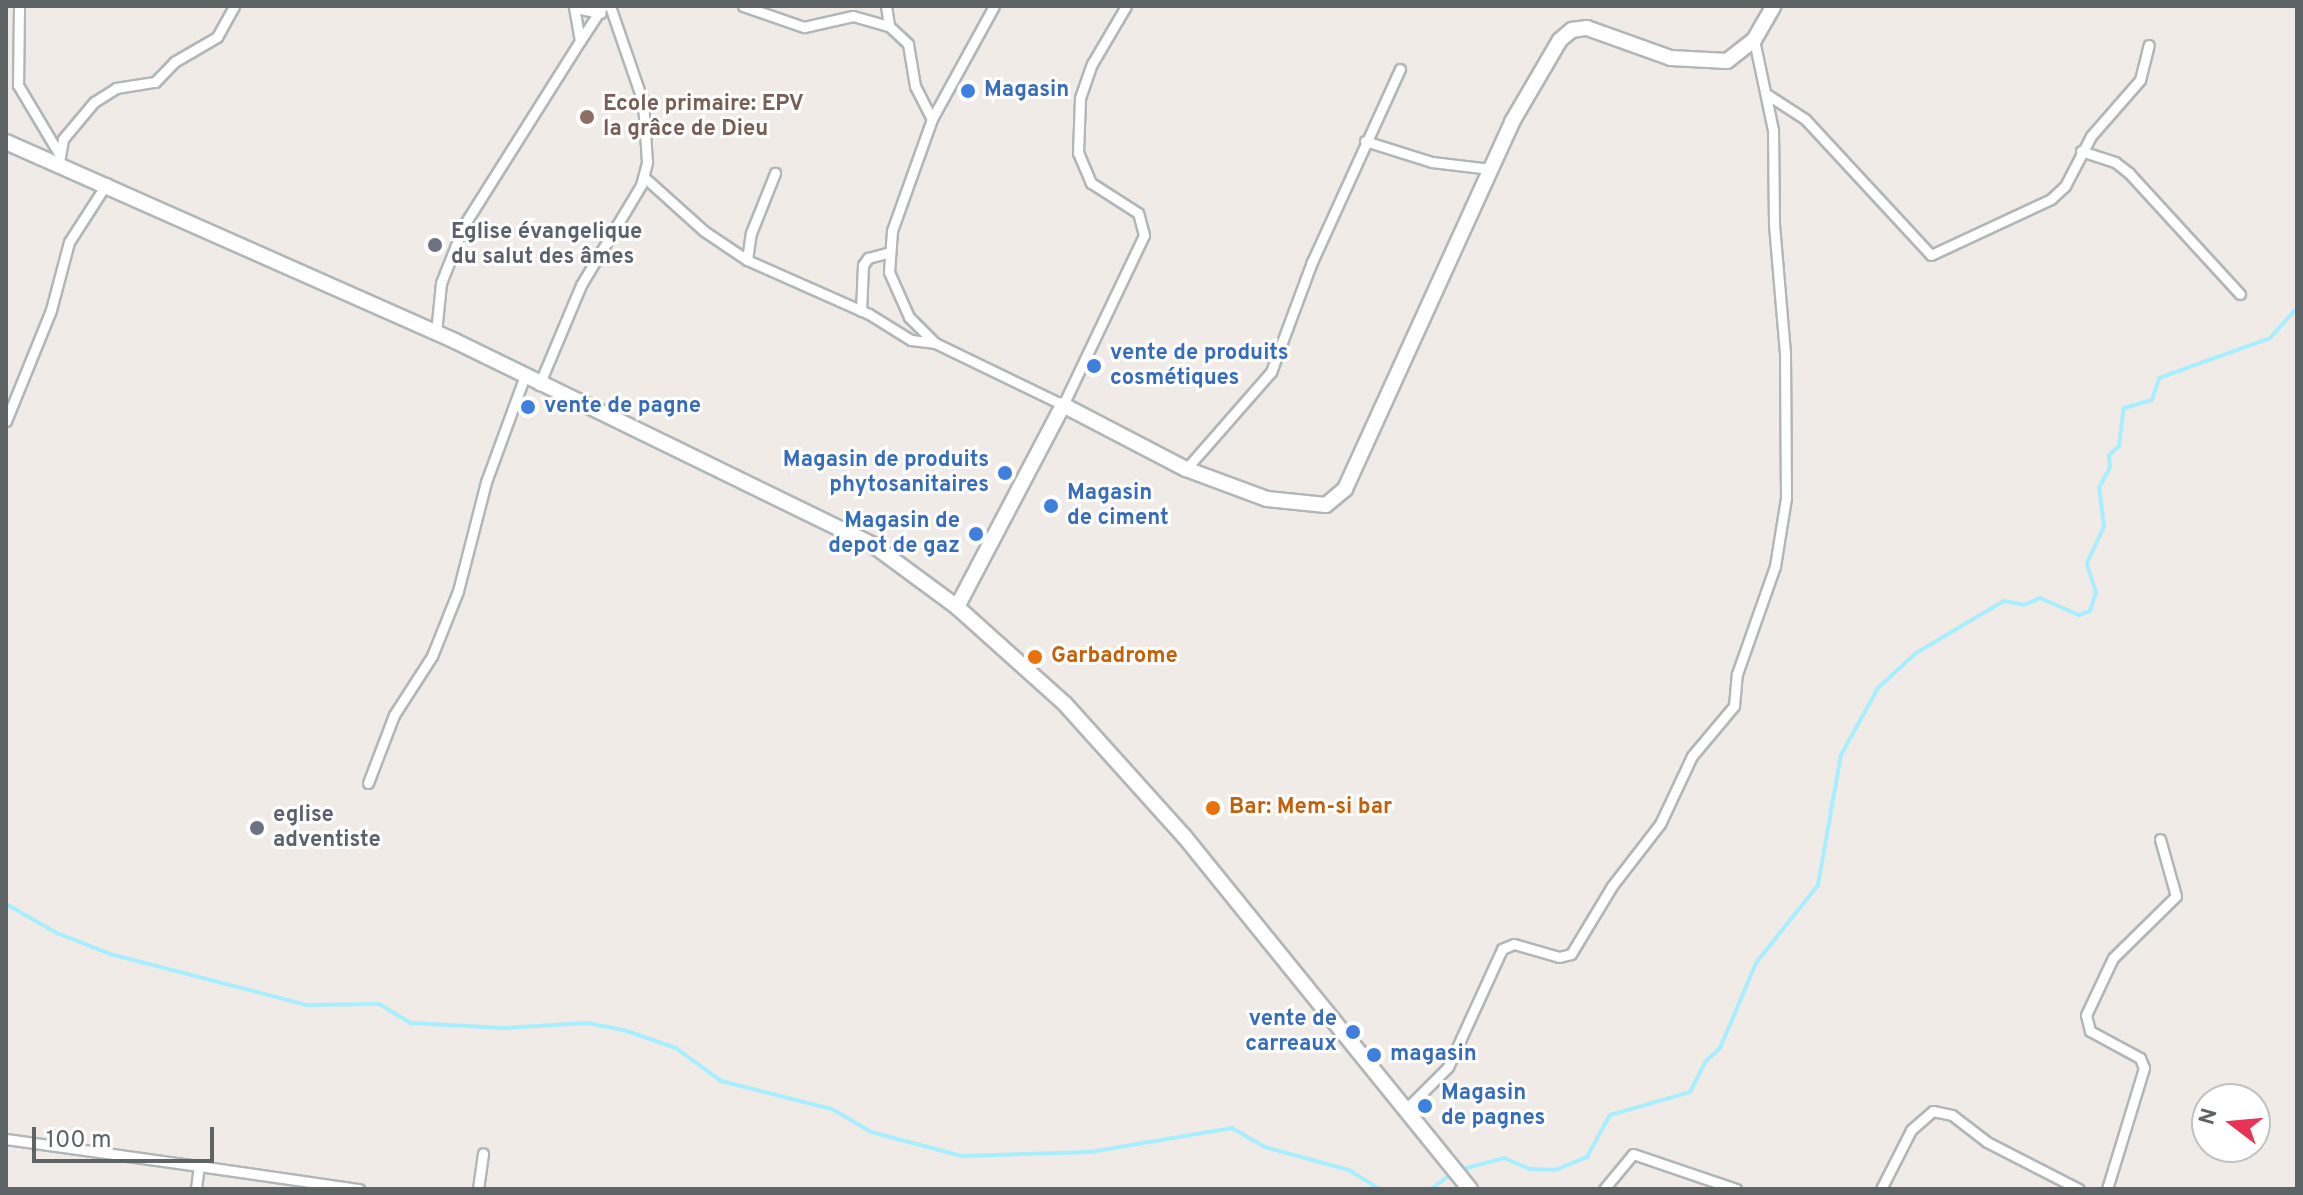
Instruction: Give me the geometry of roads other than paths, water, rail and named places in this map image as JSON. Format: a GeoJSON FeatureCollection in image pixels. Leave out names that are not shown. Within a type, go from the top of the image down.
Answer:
{"type":"FeatureCollection","features":[{"type":"Feature","properties":{"kind":"street"},"geometry":{"type":"LineString","coordinates":[[19,6],[18,85],[58,157]]}},
{"type":"Feature","properties":{"kind":"street"},"geometry":{"type":"LineString","coordinates":[[58,157],[94,102],[116,88],[155,82],[174,62],[199,52],[217,37],[234,6]]}},
{"type":"Feature","properties":{"kind":"street"},"geometry":{"type":"LineString","coordinates":[[539,385],[581,285],[644,177],[643,102],[610,6]]}},
{"type":"Feature","properties":{"kind":"street"},"geometry":{"type":"LineString","coordinates":[[743,6],[804,27],[853,16],[889,26],[908,44],[915,86],[932,119]]}},
{"type":"Feature","properties":{"kind":"street"},"geometry":{"type":"LineString","coordinates":[[886,6],[889,26]]}},
{"type":"Feature","properties":{"kind":"street"},"geometry":{"type":"LineString","coordinates":[[935,343],[909,317],[892,284],[887,253],[932,119],[994,6]]}},
{"type":"Feature","properties":{"kind":"street"},"geometry":{"type":"LineString","coordinates":[[957,607],[1063,405],[1144,235],[1138,213],[1091,183],[1078,153],[1080,98],[1092,64],[1126,6]]}},
{"type":"Feature","properties":{"kind":"street"},"geometry":{"type":"LineString","coordinates":[[644,177],[704,231],[747,260],[861,311],[898,333],[935,343],[1186,469],[1267,499],[1310,506],[1326,505],[1345,489],[1491,169],[1560,40],[1572,30],[1587,28],[1696,63],[1727,61],[1754,40],[1774,6]]}},
{"type":"Feature","properties":{"kind":"street"},"geometry":{"type":"LineString","coordinates":[[580,41],[574,7],[602,9]]}},
{"type":"Feature","properties":{"kind":"street"},"geometry":{"type":"LineString","coordinates":[[436,333],[441,283],[464,225],[602,9]]}},
{"type":"Feature","properties":{"kind":"street"},"geometry":{"type":"LineString","coordinates":[[1405,1110],[1448,1067],[1502,949],[1514,944],[1559,957],[1571,954],[1612,886],[1660,824],[1692,756],[1734,706],[1737,674],[1775,566],[1786,498],[1785,353],[1768,95],[1754,40]]}},
{"type":"Feature","properties":{"kind":"street"},"geometry":{"type":"LineString","coordinates":[[1768,95],[1805,119],[1928,255],[2051,199],[2065,186],[2081,151],[2140,80],[2149,45]]}},
{"type":"Feature","properties":{"kind":"street"},"geometry":{"type":"LineString","coordinates":[[1186,469],[1271,372],[1365,141],[1400,69]]}},
{"type":"Feature","properties":{"kind":"street"},"geometry":{"type":"LineString","coordinates":[[1365,141],[1432,162],[1491,169]]}},
{"type":"Feature","properties":{"kind":"street"},"geometry":{"type":"LineString","coordinates":[[6,142],[58,157],[107,183],[436,333],[873,545],[957,607],[1065,704],[1174,825],[1470,1189]]}},
{"type":"Feature","properties":{"kind":"street"},"geometry":{"type":"LineString","coordinates":[[2081,151],[2115,162],[2129,173],[2240,294]]}},
{"type":"Feature","properties":{"kind":"street"},"geometry":{"type":"LineString","coordinates":[[747,260],[751,233],[775,173]]}},
{"type":"Feature","properties":{"kind":"street"},"geometry":{"type":"LineString","coordinates":[[6,421],[51,310],[69,242],[107,183]]}},
{"type":"Feature","properties":{"kind":"street"},"geometry":{"type":"LineString","coordinates":[[861,311],[863,265],[868,258],[887,253]]}},
{"type":"Feature","properties":{"kind":"street"},"geometry":{"type":"LineString","coordinates":[[898,333],[909,317]]}},
{"type":"Feature","properties":{"kind":"street"},"geometry":{"type":"LineString","coordinates":[[368,783],[394,715],[432,656],[458,591],[486,482],[524,378]]}},
{"type":"Feature","properties":{"kind":"street"},"geometry":{"type":"LineString","coordinates":[[2107,1189],[2144,1068],[2140,1058],[2090,1031],[2086,1015],[2113,958],[2176,896],[2160,839]]}},
{"type":"Feature","properties":{"kind":"street"},"geometry":{"type":"LineString","coordinates":[[1881,1189],[1911,1130],[1933,1111],[1952,1115],[1987,1142],[2079,1189]]}},
{"type":"Feature","properties":{"kind":"street"},"geometry":{"type":"LineString","coordinates":[[6,1139],[359,1189]]}},
{"type":"Feature","properties":{"kind":"street"},"geometry":{"type":"LineString","coordinates":[[478,1189],[483,1153]]}},
{"type":"Feature","properties":{"kind":"street"},"geometry":{"type":"LineString","coordinates":[[1604,1189],[1633,1154],[1736,1189]]}},
{"type":"Feature","properties":{"kind":"street"},"geometry":{"type":"LineString","coordinates":[[196,1189],[199,1166]]}},
{"type":"Feature","properties":{"kind":"waterway"},"geometry":{"type":"LineString","coordinates":[[1459,1170],[1504,1158],[1530,1169],[1555,1170],[1587,1157],[1610,1115],[1690,1092],[1705,1062],[1720,1048],[1756,963],[1818,885],[1841,755],[1878,688],[1916,653],[2004,601],[2024,605],[2040,598],[2079,615],[2090,611],[2096,593],[2087,563],[2104,527],[2099,488],[2110,467],[2109,455],[2119,446],[2124,408],[2152,400],[2159,378],[2270,338],[2297,308]]}},
{"type":"Feature","properties":{"kind":"waterway"},"geometry":{"type":"LineString","coordinates":[[6,904],[57,933],[110,954],[307,1005],[379,1004],[411,1023],[504,1028],[587,1023],[624,1030],[676,1048],[721,1081],[832,1109],[871,1132],[962,1156],[1090,1152],[1232,1128],[1265,1147],[1349,1170],[1379,1189]]}},
{"type":"Feature","properties":{"kind":"waterway"},"geometry":{"type":"LineString","coordinates":[[1431,1189],[1452,1174]]}},
{"type":"Feature","properties":{"kind":"place","name":"Magasin"},"geometry":{"type":"Point","coordinates":[968,91]}},
{"type":"Feature","properties":{"kind":"place","name":"Ecole primaire: EPV la grâce de Dieu"},"geometry":{"type":"Point","coordinates":[587,117]}},
{"type":"Feature","properties":{"kind":"place","name":"Eglise évangelique du salut des âmes"},"geometry":{"type":"Point","coordinates":[435,245]}},
{"type":"Feature","properties":{"kind":"place","name":"vente de produits cosmétiques"},"geometry":{"type":"Point","coordinates":[1094,366]}},
{"type":"Feature","properties":{"kind":"place","name":"vente de pagne"},"geometry":{"type":"Point","coordinates":[528,407]}},
{"type":"Feature","properties":{"kind":"place","name":"Magasin de produits phytosanitaires"},"geometry":{"type":"Point","coordinates":[1005,473]}},
{"type":"Feature","properties":{"kind":"place","name":"Magasin de ciment"},"geometry":{"type":"Point","coordinates":[1051,506]}},
{"type":"Feature","properties":{"kind":"place","name":"Magasin de depot de gaz"},"geometry":{"type":"Point","coordinates":[976,534]}},
{"type":"Feature","properties":{"kind":"place","name":"Garbadrome"},"geometry":{"type":"Point","coordinates":[1035,657]}},
{"type":"Feature","properties":{"kind":"place","name":"Bar: Mem-si bar"},"geometry":{"type":"Point","coordinates":[1213,808]}},
{"type":"Feature","properties":{"kind":"place","name":"eglise adventiste"},"geometry":{"type":"Point","coordinates":[257,828]}},
{"type":"Feature","properties":{"kind":"place","name":"vente de carreaux"},"geometry":{"type":"Point","coordinates":[1353,1032]}},
{"type":"Feature","properties":{"kind":"place","name":"magasin"},"geometry":{"type":"Point","coordinates":[1374,1055]}},
{"type":"Feature","properties":{"kind":"place","name":"Magasin de pagnes"},"geometry":{"type":"Point","coordinates":[1425,1106]}}]}
